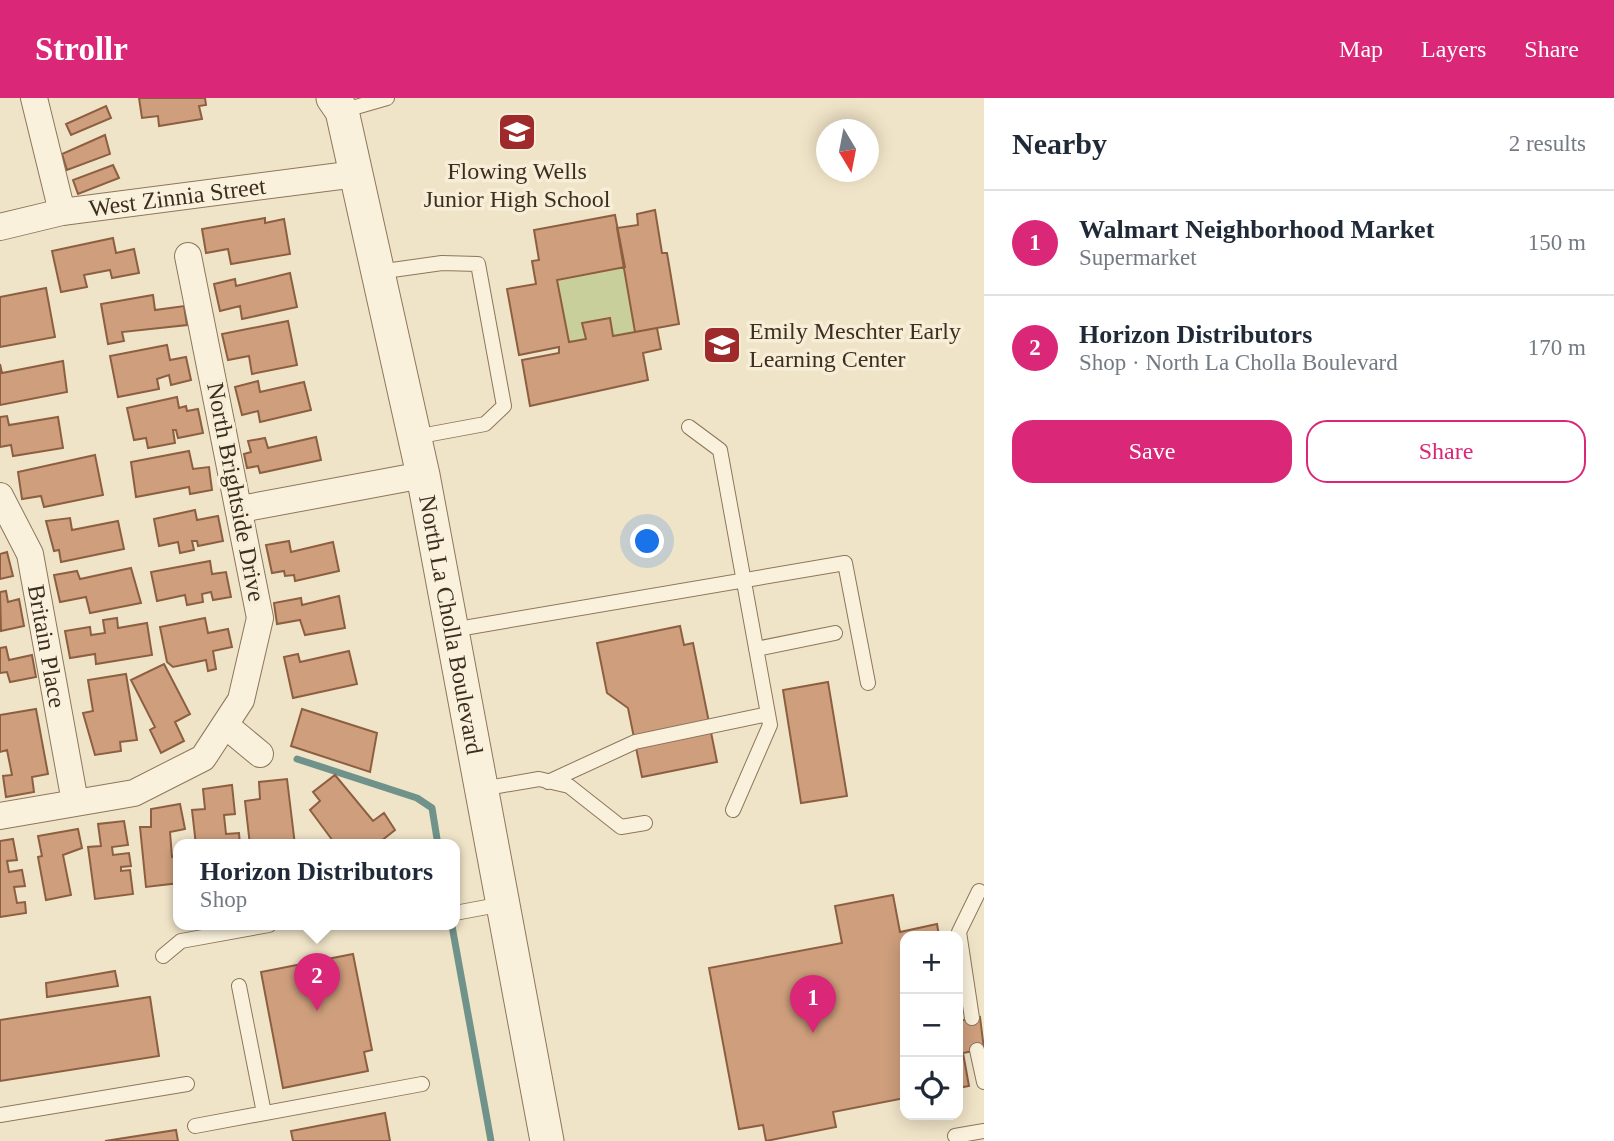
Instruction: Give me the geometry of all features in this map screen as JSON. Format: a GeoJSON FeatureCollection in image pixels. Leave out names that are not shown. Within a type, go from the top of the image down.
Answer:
{"type":"FeatureCollection","features":[{"type":"Feature","properties":{"kind":"street"},"geometry":{"type":"LineString","coordinates":[[34,98],[62,212]]}},
{"type":"Feature","properties":{"kind":"street","name":"North La Cholla Boulevard"},"geometry":{"type":"LineString","coordinates":[[340,102],[423,475],[547,1141]]}},
{"type":"Feature","properties":{"kind":"street","name":"West Zinnia Street"},"geometry":{"type":"LineString","coordinates":[[0,227],[62,212],[356,174]]}},
{"type":"Feature","properties":{"kind":"street","name":"North Brightside Drive"},"geometry":{"type":"LineString","coordinates":[[75,802],[134,793],[203,758],[241,701],[260,618],[241,509],[188,256]]}},
{"type":"Feature","properties":{"kind":"street"},"geometry":{"type":"LineString","coordinates":[[241,509],[423,475]]}},
{"type":"Feature","properties":{"kind":"street","name":"Britain Place"},"geometry":{"type":"LineString","coordinates":[[0,496],[30,554],[75,802]]}},
{"type":"Feature","properties":{"kind":"street"},"geometry":{"type":"LineString","coordinates":[[225,725],[260,754]]}},
{"type":"Feature","properties":{"kind":"street"},"geometry":{"type":"LineString","coordinates":[[0,816],[75,802]]}},
{"type":"Feature","properties":{"kind":"lane"},"geometry":{"type":"LineString","coordinates":[[340,102],[387,98]]}},
{"type":"Feature","properties":{"kind":"lane"},"geometry":{"type":"LineString","coordinates":[[378,272],[443,263],[478,264],[504,406],[485,424],[415,437]]}},
{"type":"Feature","properties":{"kind":"lane"},"geometry":{"type":"LineString","coordinates":[[689,427],[720,450],[770,725],[733,810]]}},
{"type":"Feature","properties":{"kind":"lane"},"geometry":{"type":"LineString","coordinates":[[452,630],[845,563],[867,683]]}},
{"type":"Feature","properties":{"kind":"lane"},"geometry":{"type":"LineString","coordinates":[[756,649],[835,633]]}},
{"type":"Feature","properties":{"kind":"lane"},"geometry":{"type":"LineString","coordinates":[[548,782],[635,741],[768,714]]}},
{"type":"Feature","properties":{"kind":"lane"},"geometry":{"type":"LineString","coordinates":[[481,789],[539,779],[569,786],[621,827],[645,824]]}},
{"type":"Feature","properties":{"kind":"lane"},"geometry":{"type":"LineString","coordinates":[[972,1018],[959,932],[979,891]]}},
{"type":"Feature","properties":{"kind":"lane"},"geometry":{"type":"LineString","coordinates":[[460,912],[503,905]]}},
{"type":"Feature","properties":{"kind":"lane"},"geometry":{"type":"LineString","coordinates":[[163,956],[181,941],[242,930]]}},
{"type":"Feature","properties":{"kind":"lane"},"geometry":{"type":"LineString","coordinates":[[239,986],[264,1113]]}},
{"type":"Feature","properties":{"kind":"lane"},"geometry":{"type":"LineString","coordinates":[[977,1050],[984,1082]]}},
{"type":"Feature","properties":{"kind":"lane"},"geometry":{"type":"LineString","coordinates":[[0,1115],[187,1084]]}},
{"type":"Feature","properties":{"kind":"lane"},"geometry":{"type":"LineString","coordinates":[[195,1126],[422,1084]]}},
{"type":"Feature","properties":{"kind":"lane"},"geometry":{"type":"LineString","coordinates":[[955,1136],[984,1131]]}},
{"type":"Feature","properties":{"kind":"green space"},"geometry":{"type":"Polygon","coordinates":[[[625,267],[635,332],[613,336],[609,318],[583,323],[586,339],[569,342],[557,280],[625,267]]]}},
{"type":"Feature","properties":{"kind":"building"},"geometry":{"type":"Polygon","coordinates":[[[139,98],[205,98],[206,105],[199,106],[202,119],[159,126],[158,116],[142,118],[139,98]]]}},
{"type":"Feature","properties":{"kind":"building"},"geometry":{"type":"Polygon","coordinates":[[[106,106],[111,118],[71,135],[66,124],[106,106]]]}},
{"type":"Feature","properties":{"kind":"building"},"geometry":{"type":"Polygon","coordinates":[[[105,135],[110,154],[67,170],[62,154],[105,135]]]}},
{"type":"Feature","properties":{"kind":"building"},"geometry":{"type":"Polygon","coordinates":[[[113,165],[119,178],[78,194],[73,180],[113,165]]]}},
{"type":"Feature","properties":{"kind":"building"},"geometry":{"type":"Polygon","coordinates":[[[655,210],[662,253],[667,253],[679,324],[635,332],[617,228],[638,225],[637,214],[655,210]]]}},
{"type":"Feature","properties":{"kind":"building"},"geometry":{"type":"Polygon","coordinates":[[[615,215],[625,267],[557,280],[569,342],[586,339],[582,323],[610,318],[613,336],[657,328],[661,349],[643,353],[648,380],[530,406],[522,360],[559,353],[559,347],[519,355],[507,289],[536,284],[532,261],[539,260],[534,230],[615,215]]]}},
{"type":"Feature","properties":{"kind":"building"},"geometry":{"type":"Polygon","coordinates":[[[265,218],[265,223],[284,219],[290,254],[231,264],[228,249],[206,253],[202,229],[265,218]]]}},
{"type":"Feature","properties":{"kind":"building"},"geometry":{"type":"Polygon","coordinates":[[[113,238],[116,253],[134,249],[139,273],[112,278],[110,270],[84,275],[87,287],[61,292],[52,251],[113,238]]]}},
{"type":"Feature","properties":{"kind":"building"},"geometry":{"type":"Polygon","coordinates":[[[290,273],[297,307],[242,319],[240,306],[220,311],[214,284],[235,279],[236,286],[290,273]]]}},
{"type":"Feature","properties":{"kind":"building"},"geometry":{"type":"Polygon","coordinates":[[[46,288],[55,337],[0,347],[0,297],[46,288]]]}},
{"type":"Feature","properties":{"kind":"building"},"geometry":{"type":"Polygon","coordinates":[[[153,295],[155,310],[184,306],[187,325],[122,332],[124,341],[108,344],[101,304],[153,295]]]}},
{"type":"Feature","properties":{"kind":"building"},"geometry":{"type":"Polygon","coordinates":[[[288,321],[297,365],[252,374],[249,356],[228,360],[222,334],[288,321]]]}},
{"type":"Feature","properties":{"kind":"building"},"geometry":{"type":"Polygon","coordinates":[[[167,345],[170,360],[186,357],[191,380],[171,385],[169,375],[157,379],[159,389],[118,397],[110,356],[167,345]]]}},
{"type":"Feature","properties":{"kind":"building"},"geometry":{"type":"Polygon","coordinates":[[[63,361],[67,392],[0,405],[0,364],[2,373],[63,361]]]}},
{"type":"Feature","properties":{"kind":"building"},"geometry":{"type":"Polygon","coordinates":[[[258,381],[260,392],[304,382],[311,410],[260,422],[258,411],[242,415],[235,387],[258,381]]]}},
{"type":"Feature","properties":{"kind":"building"},"geometry":{"type":"Polygon","coordinates":[[[177,397],[179,408],[186,406],[187,411],[198,409],[203,433],[178,438],[176,430],[173,430],[175,443],[148,448],[146,438],[134,440],[127,408],[177,397]]]}},
{"type":"Feature","properties":{"kind":"building"},"geometry":{"type":"Polygon","coordinates":[[[7,416],[9,425],[58,417],[63,448],[13,456],[11,445],[0,447],[0,417],[7,416]]]}},
{"type":"Feature","properties":{"kind":"building"},"geometry":{"type":"Polygon","coordinates":[[[316,437],[321,460],[260,473],[258,466],[247,468],[244,454],[251,452],[248,441],[265,438],[268,448],[316,437]]]}},
{"type":"Feature","properties":{"kind":"building"},"geometry":{"type":"Polygon","coordinates":[[[189,451],[193,469],[209,467],[212,490],[190,494],[189,487],[136,497],[131,462],[189,451]]]}},
{"type":"Feature","properties":{"kind":"building"},"geometry":{"type":"Polygon","coordinates":[[[95,455],[103,495],[44,507],[41,496],[22,499],[18,472],[95,455]]]}},
{"type":"Feature","properties":{"kind":"building"},"geometry":{"type":"Polygon","coordinates":[[[195,510],[197,520],[218,516],[223,541],[198,546],[197,541],[192,541],[194,550],[180,553],[178,542],[159,546],[154,519],[195,510]]]}},
{"type":"Feature","properties":{"kind":"building"},"geometry":{"type":"Polygon","coordinates":[[[70,518],[72,530],[118,521],[124,549],[61,562],[59,550],[54,551],[46,521],[70,518]]]}},
{"type":"Feature","properties":{"kind":"building"},"geometry":{"type":"Polygon","coordinates":[[[289,541],[291,552],[333,542],[339,571],[295,581],[294,575],[285,576],[284,571],[272,573],[266,545],[289,541]]]}},
{"type":"Feature","properties":{"kind":"building"},"geometry":{"type":"Polygon","coordinates":[[[7,552],[13,576],[0,579],[0,554],[7,552]]]}},
{"type":"Feature","properties":{"kind":"building"},"geometry":{"type":"Polygon","coordinates":[[[210,561],[212,574],[226,572],[231,597],[213,600],[211,592],[202,594],[203,602],[187,605],[185,595],[157,601],[151,572],[210,561]]]}},
{"type":"Feature","properties":{"kind":"building"},"geometry":{"type":"Polygon","coordinates":[[[131,568],[141,603],[90,613],[86,597],[60,602],[54,575],[77,571],[80,579],[131,568]]]}},
{"type":"Feature","properties":{"kind":"building"},"geometry":{"type":"Polygon","coordinates":[[[6,591],[8,602],[19,599],[24,626],[1,631],[0,592],[6,591]]]}},
{"type":"Feature","properties":{"kind":"building"},"geometry":{"type":"Polygon","coordinates":[[[339,596],[345,628],[305,635],[300,620],[277,624],[274,603],[301,598],[302,605],[339,596]]]}},
{"type":"Feature","properties":{"kind":"building"},"geometry":{"type":"Polygon","coordinates":[[[117,618],[118,628],[147,623],[152,655],[96,664],[95,654],[70,658],[65,631],[90,627],[91,635],[105,633],[103,620],[117,618]]]}},
{"type":"Feature","properties":{"kind":"building"},"geometry":{"type":"Polygon","coordinates":[[[205,618],[208,633],[228,629],[232,647],[213,651],[216,669],[208,671],[206,660],[173,667],[167,662],[160,627],[205,618]]]}},
{"type":"Feature","properties":{"kind":"building"},"geometry":{"type":"Polygon","coordinates":[[[680,626],[684,645],[693,643],[717,762],[642,777],[628,708],[607,693],[597,643],[680,626]]]}},
{"type":"Feature","properties":{"kind":"building"},"geometry":{"type":"Polygon","coordinates":[[[6,647],[9,660],[32,655],[36,677],[10,682],[7,672],[0,673],[0,648],[6,647]]]}},
{"type":"Feature","properties":{"kind":"building"},"geometry":{"type":"Polygon","coordinates":[[[349,651],[357,684],[293,698],[284,657],[298,654],[300,662],[349,651]]]}},
{"type":"Feature","properties":{"kind":"building"},"geometry":{"type":"Polygon","coordinates":[[[164,664],[190,714],[175,722],[184,741],[161,753],[150,730],[155,727],[131,680],[164,664]]]}},
{"type":"Feature","properties":{"kind":"building"},"geometry":{"type":"Polygon","coordinates":[[[126,674],[137,740],[120,742],[121,751],[95,755],[83,713],[93,711],[88,680],[126,674]]]}},
{"type":"Feature","properties":{"kind":"building"},"geometry":{"type":"Polygon","coordinates":[[[828,682],[847,796],[801,803],[783,690],[828,682]]]}},
{"type":"Feature","properties":{"kind":"building"},"geometry":{"type":"Polygon","coordinates":[[[36,709],[48,774],[32,777],[34,792],[6,797],[3,776],[12,775],[7,750],[0,752],[0,715],[36,709]]]}},
{"type":"Feature","properties":{"kind":"building"},"geometry":{"type":"Polygon","coordinates":[[[302,709],[377,733],[370,772],[291,746],[302,709]]]}},
{"type":"Feature","properties":{"kind":"building"},"geometry":{"type":"Polygon","coordinates":[[[335,775],[373,821],[384,813],[395,830],[384,839],[332,839],[310,810],[320,801],[313,792],[335,775]]]}},
{"type":"Feature","properties":{"kind":"building"},"geometry":{"type":"Polygon","coordinates":[[[287,779],[294,839],[249,839],[245,801],[260,799],[259,782],[287,779]]]}},
{"type":"Feature","properties":{"kind":"building"},"geometry":{"type":"Polygon","coordinates":[[[232,785],[235,814],[224,815],[226,834],[239,833],[240,839],[195,839],[192,810],[205,809],[203,789],[232,785]]]}},
{"type":"Feature","properties":{"kind":"building"},"geometry":{"type":"Polygon","coordinates":[[[180,804],[185,829],[170,832],[173,884],[146,887],[140,827],[151,827],[151,809],[180,804]]]}},
{"type":"Feature","properties":{"kind":"building"},"geometry":{"type":"Polygon","coordinates":[[[124,821],[128,845],[112,847],[113,855],[129,853],[131,866],[121,867],[121,871],[130,870],[133,894],[95,899],[88,847],[101,846],[98,824],[124,821]]]}},
{"type":"Feature","properties":{"kind":"building"},"geometry":{"type":"Polygon","coordinates":[[[78,829],[82,848],[63,855],[71,895],[46,900],[38,857],[42,856],[38,836],[78,829]]]}},
{"type":"Feature","properties":{"kind":"building"},"geometry":{"type":"Polygon","coordinates":[[[13,839],[17,860],[7,861],[9,872],[22,870],[25,886],[14,887],[17,903],[25,902],[26,913],[0,917],[0,841],[13,839]]]}},
{"type":"Feature","properties":{"kind":"building"},"geometry":{"type":"Polygon","coordinates":[[[893,895],[900,932],[900,1099],[833,1112],[836,1127],[766,1141],[763,1125],[739,1129],[709,968],[842,943],[835,906],[893,895]]]}},
{"type":"Feature","properties":{"kind":"building"},"geometry":{"type":"Polygon","coordinates":[[[937,924],[938,931],[905,931],[937,924]]]}},
{"type":"Feature","properties":{"kind":"building"},"geometry":{"type":"Polygon","coordinates":[[[353,954],[372,1050],[364,1052],[368,1071],[283,1088],[261,972],[353,954]]]}},
{"type":"Feature","properties":{"kind":"building"},"geometry":{"type":"Polygon","coordinates":[[[115,971],[118,986],[47,997],[46,983],[115,971]]]}},
{"type":"Feature","properties":{"kind":"building"},"geometry":{"type":"Polygon","coordinates":[[[150,997],[159,1056],[0,1081],[0,1020],[150,997]]]}},
{"type":"Feature","properties":{"kind":"building"},"geometry":{"type":"Polygon","coordinates":[[[980,1017],[984,1049],[963,1053],[963,1020],[980,1017]]]}},
{"type":"Feature","properties":{"kind":"building"},"geometry":{"type":"Polygon","coordinates":[[[963,1053],[969,1086],[963,1087],[963,1053]]]}},
{"type":"Feature","properties":{"kind":"building"},"geometry":{"type":"Polygon","coordinates":[[[385,1113],[390,1141],[293,1141],[291,1131],[385,1113]]]}},
{"type":"Feature","properties":{"kind":"building"},"geometry":{"type":"Polygon","coordinates":[[[176,1130],[178,1141],[105,1141],[176,1130]]]}},
{"type":"Feature","properties":{"kind":"waterway"},"geometry":{"type":"LineString","coordinates":[[297,759],[417,798],[432,808],[437,839]]}},
{"type":"Feature","properties":{"kind":"waterway"},"geometry":{"type":"LineString","coordinates":[[453,930],[491,1141]]}},
{"type":"Feature","properties":{"kind":"place","name":"Flowing Wells Junior High School"},"geometry":{"type":"Point","coordinates":[517,132]}},
{"type":"Feature","properties":{"kind":"place","name":"Emily Meschter Early Learning Center"},"geometry":{"type":"Point","coordinates":[722,345]}},
{"type":"Feature","properties":{"kind":"place","name":"Horizon Distributors"},"geometry":{"type":"Point","coordinates":[317,1011]}},
{"type":"Feature","properties":{"kind":"place","name":"Walmart Neighborhood Market"},"geometry":{"type":"Point","coordinates":[813,1033]}}]}
